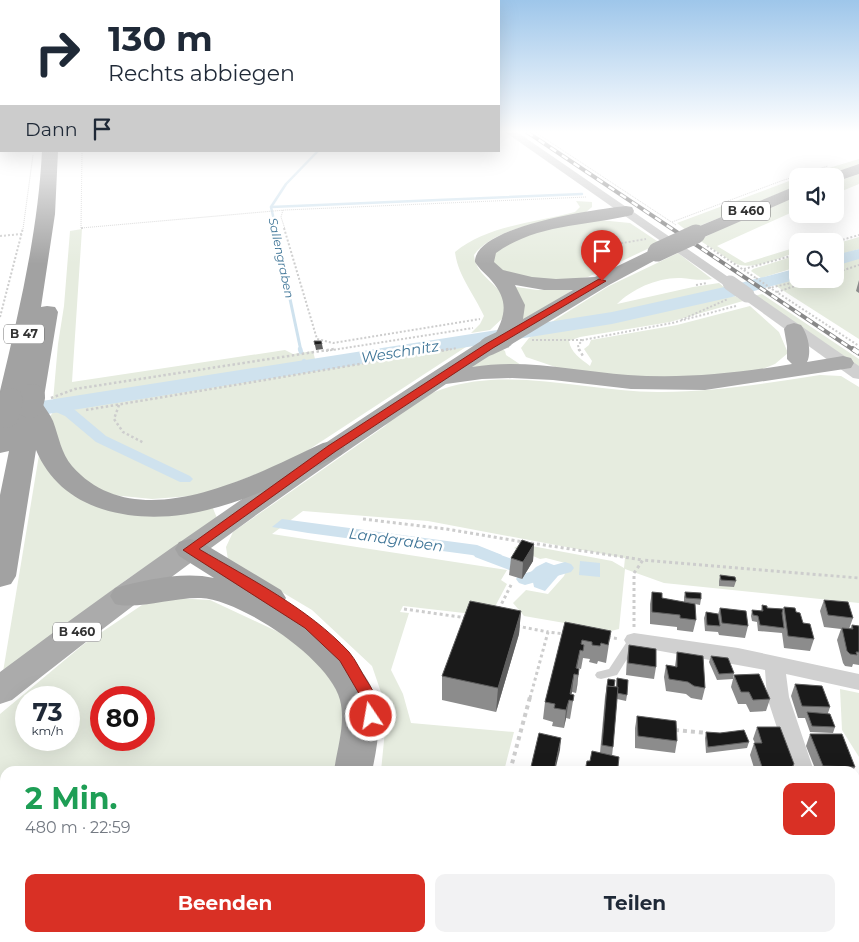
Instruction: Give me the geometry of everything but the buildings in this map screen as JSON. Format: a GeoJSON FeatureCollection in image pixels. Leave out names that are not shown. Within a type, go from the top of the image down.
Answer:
{"type":"FeatureCollection","features":[{"type":"Feature","properties":{"kind":"highway","name":"B 47"},"geometry":{"type":"LineString","coordinates":[[0,576],[47,176]]}},
{"type":"Feature","properties":{"kind":"highway","name":"B 47"},"geometry":{"type":"LineString","coordinates":[[20,415],[52,280],[59,225],[62,176]]}},
{"type":"Feature","properties":{"kind":"highway"},"geometry":{"type":"LineString","coordinates":[[20,415],[65,476],[81,490],[99,500],[118,504],[163,507],[194,504],[220,498],[255,485],[332,449]]}},
{"type":"Feature","properties":{"kind":"highway"},"geometry":{"type":"LineString","coordinates":[[190,550],[257,589],[310,625],[345,657],[369,697],[373,735],[367,766]]}},
{"type":"Feature","properties":{"kind":"highway"},"geometry":{"type":"LineString","coordinates":[[126,596],[171,589],[211,588],[248,602],[303,631],[336,663],[358,699],[360,738],[355,766]]}},
{"type":"Feature","properties":{"kind":"main road","name":"B 460"},"geometry":{"type":"LineString","coordinates":[[0,691],[190,550],[332,449],[438,379],[511,337],[660,244],[701,240],[789,195]]}},
{"type":"Feature","properties":{"kind":"main road"},"geometry":{"type":"LineString","coordinates":[[594,214],[600,207],[604,196]]}},
{"type":"Feature","properties":{"kind":"main road"},"geometry":{"type":"LineString","coordinates":[[576,220],[594,214],[628,213]]}},
{"type":"Feature","properties":{"kind":"main road"},"geometry":{"type":"LineString","coordinates":[[553,373],[522,357],[517,351],[511,337],[516,307],[513,296],[496,274],[486,266],[484,253],[490,246],[524,231],[576,220],[628,213]]}},
{"type":"Feature","properties":{"kind":"main road"},"geometry":{"type":"LineString","coordinates":[[496,274],[517,281],[541,285],[572,285],[602,281]]}},
{"type":"Feature","properties":{"kind":"main road"},"geometry":{"type":"LineString","coordinates":[[794,329],[798,346],[798,359]]}},
{"type":"Feature","properties":{"kind":"main road"},"geometry":{"type":"LineString","coordinates":[[772,373],[798,359],[845,365]]}},
{"type":"Feature","properties":{"kind":"main road"},"geometry":{"type":"LineString","coordinates":[[438,379],[498,371],[553,373],[596,379],[676,383],[732,380],[772,373],[845,365]]}},
{"type":"Feature","properties":{"kind":"street"},"geometry":{"type":"LineString","coordinates":[[575,176],[628,213],[660,244],[745,293],[845,365]]}},
{"type":"Feature","properties":{"kind":"street"},"geometry":{"type":"LineString","coordinates":[[634,640],[775,664],[859,682]]}},
{"type":"Feature","properties":{"kind":"street"},"geometry":{"type":"LineString","coordinates":[[775,664],[778,697],[800,766]]}},
{"type":"Feature","properties":{"kind":"lane"},"geometry":{"type":"LineString","coordinates":[[601,676],[613,672],[634,640]]}},
{"type":"Feature","properties":{"kind":"path"},"geometry":{"type":"LineString","coordinates":[[0,317],[22,234],[30,176]]}},
{"type":"Feature","properties":{"kind":"path"},"geometry":{"type":"LineString","coordinates":[[82,176],[81,228],[285,210],[604,196]]}},
{"type":"Feature","properties":{"kind":"path"},"geometry":{"type":"LineString","coordinates":[[602,176],[678,226]]}},
{"type":"Feature","properties":{"kind":"path"},"geometry":{"type":"LineString","coordinates":[[672,222],[789,179]]}},
{"type":"Feature","properties":{"kind":"path"},"geometry":{"type":"LineString","coordinates":[[285,210],[281,213],[281,216],[317,339],[334,343],[480,319]]}},
{"type":"Feature","properties":{"kind":"path"},"geometry":{"type":"LineString","coordinates":[[0,236],[22,234]]}},
{"type":"Feature","properties":{"kind":"path"},"geometry":{"type":"LineString","coordinates":[[844,239],[859,235]]}},
{"type":"Feature","properties":{"kind":"path"},"geometry":{"type":"LineString","coordinates":[[701,240],[859,346]]}},
{"type":"Feature","properties":{"kind":"path"},"geometry":{"type":"LineString","coordinates":[[605,246],[660,244]]}},
{"type":"Feature","properties":{"kind":"path"},"geometry":{"type":"LineString","coordinates":[[744,270],[789,257]]}},
{"type":"Feature","properties":{"kind":"path"},"geometry":{"type":"LineString","coordinates":[[844,270],[859,265]]}},
{"type":"Feature","properties":{"kind":"path"},"geometry":{"type":"LineString","coordinates":[[511,337],[583,340],[672,323],[745,293],[789,283]]}},
{"type":"Feature","properties":{"kind":"path"},"geometry":{"type":"LineString","coordinates":[[777,292],[789,288]]}},
{"type":"Feature","properties":{"kind":"path"},"geometry":{"type":"LineString","coordinates":[[672,323],[745,293]]}},
{"type":"Feature","properties":{"kind":"path"},"geometry":{"type":"LineString","coordinates":[[20,415],[85,388],[473,328]]}},
{"type":"Feature","properties":{"kind":"path"},"geometry":{"type":"LineString","coordinates":[[583,340],[578,345],[578,351],[583,356]]}},
{"type":"Feature","properties":{"kind":"path"},"geometry":{"type":"LineString","coordinates":[[86,410],[457,348]]}},
{"type":"Feature","properties":{"kind":"path"},"geometry":{"type":"LineString","coordinates":[[119,405],[114,419],[123,432],[144,443]]}},
{"type":"Feature","properties":{"kind":"path"},"geometry":{"type":"LineString","coordinates":[[363,519],[446,528],[501,540],[643,560],[859,578]]}},
{"type":"Feature","properties":{"kind":"path"},"geometry":{"type":"LineString","coordinates":[[606,637],[634,640],[634,573],[643,560]]}},
{"type":"Feature","properties":{"kind":"path"},"geometry":{"type":"LineString","coordinates":[[497,614],[512,583]]}},
{"type":"Feature","properties":{"kind":"path"},"geometry":{"type":"LineString","coordinates":[[404,609],[476,619]]}},
{"type":"Feature","properties":{"kind":"path"},"geometry":{"type":"LineString","coordinates":[[512,625],[567,634]]}},
{"type":"Feature","properties":{"kind":"path"},"geometry":{"type":"LineString","coordinates":[[511,766],[548,632]]}},
{"type":"Feature","properties":{"kind":"path"},"geometry":{"type":"LineString","coordinates":[[665,729],[702,733],[716,732]]}},
{"type":"Feature","properties":{"kind":"shaded area"},"geometry":{"type":"Polygon","coordinates":[[[859,176],[859,184],[844,190],[844,179],[859,176]]]}},
{"type":"Feature","properties":{"kind":"shaded area"},"geometry":{"type":"Polygon","coordinates":[[[789,181],[789,189],[687,231],[677,223],[789,181]]]}},
{"type":"Feature","properties":{"kind":"shaded area"},"geometry":{"type":"Polygon","coordinates":[[[789,199],[789,214],[717,246],[745,263],[789,249],[789,255],[767,263],[751,266],[736,264],[699,240],[747,216],[789,199]]]}},
{"type":"Feature","properties":{"kind":"shaded area"},"geometry":{"type":"Polygon","coordinates":[[[576,201],[592,202],[592,207],[586,212],[510,231],[483,245],[474,255],[479,270],[504,297],[506,305],[505,316],[490,330],[471,333],[480,324],[484,316],[459,269],[455,252],[468,243],[497,230],[575,212],[580,207],[576,201]]]}},
{"type":"Feature","properties":{"kind":"shaded area"},"geometry":{"type":"Polygon","coordinates":[[[599,220],[630,223],[660,243],[588,277],[544,283],[502,274],[489,257],[519,236],[571,224],[599,220]]]}},
{"type":"Feature","properties":{"kind":"shaded area"},"geometry":{"type":"Polygon","coordinates":[[[82,229],[72,382],[285,350],[293,354],[313,351],[315,359],[53,401],[70,231],[82,229]]]}},
{"type":"Feature","properties":{"kind":"shaded area"},"geometry":{"type":"Polygon","coordinates":[[[859,237],[859,249],[844,253],[844,241],[859,237]]]}},
{"type":"Feature","properties":{"kind":"shaded area"},"geometry":{"type":"Polygon","coordinates":[[[678,253],[712,279],[672,278],[655,282],[630,293],[617,304],[719,283],[725,288],[610,314],[550,323],[609,286],[678,253]]]}},
{"type":"Feature","properties":{"kind":"shaded area"},"geometry":{"type":"Polygon","coordinates":[[[859,257],[859,339],[773,284],[789,279],[789,288],[844,288],[844,261],[859,257]]]}},
{"type":"Feature","properties":{"kind":"shaded area"},"geometry":{"type":"Polygon","coordinates":[[[789,258],[789,269],[761,278],[751,271],[789,258]]]}},
{"type":"Feature","properties":{"kind":"shaded area"},"geometry":{"type":"Polygon","coordinates":[[[510,286],[537,290],[574,289],[535,315],[521,321],[510,286]]]}},
{"type":"Feature","properties":{"kind":"shaded area"},"geometry":{"type":"Polygon","coordinates":[[[762,294],[859,359],[859,369],[754,296],[762,294]]]}},
{"type":"Feature","properties":{"kind":"shaded area"},"geometry":{"type":"Polygon","coordinates":[[[735,296],[743,301],[670,322],[580,337],[569,341],[579,358],[590,366],[592,361],[584,349],[591,340],[677,325],[750,306],[779,332],[788,353],[775,364],[750,374],[696,379],[573,373],[526,357],[521,348],[529,338],[541,331],[625,318],[735,296]]]}},
{"type":"Feature","properties":{"kind":"shaded area"},"geometry":{"type":"Polygon","coordinates":[[[472,343],[296,458],[204,495],[152,499],[112,495],[83,482],[65,469],[48,419],[54,411],[73,406],[472,343]]]}},
{"type":"Feature","properties":{"kind":"shaded area"},"geometry":{"type":"Polygon","coordinates":[[[500,348],[505,351],[506,355],[524,367],[466,370],[500,348]]]}},
{"type":"Feature","properties":{"kind":"shaded area"},"geometry":{"type":"Polygon","coordinates":[[[820,375],[841,376],[859,387],[859,603],[664,583],[625,569],[619,629],[611,631],[524,616],[513,603],[526,590],[548,594],[564,576],[569,564],[546,558],[540,559],[514,548],[521,544],[612,561],[624,568],[625,558],[428,521],[303,511],[272,534],[507,570],[501,580],[507,584],[490,616],[403,606],[400,612],[409,613],[391,670],[403,694],[411,723],[514,732],[505,766],[381,766],[387,710],[372,666],[312,610],[228,560],[226,547],[233,532],[385,426],[415,402],[448,388],[482,381],[517,380],[553,382],[626,391],[661,392],[741,386],[820,375]]]}},
{"type":"Feature","properties":{"kind":"shaded area"},"geometry":{"type":"Polygon","coordinates":[[[39,455],[84,500],[212,506],[217,518],[126,580],[3,672],[39,455]]]}},
{"type":"Feature","properties":{"kind":"shaded area"},"geometry":{"type":"Polygon","coordinates":[[[174,598],[210,600],[287,636],[323,668],[345,703],[346,742],[339,766],[0,766],[0,714],[15,702],[15,751],[80,751],[80,686],[34,686],[84,644],[142,605],[174,598]]]}},
{"type":"Feature","properties":{"kind":"shaded area"},"geometry":{"type":"Polygon","coordinates":[[[840,689],[859,693],[859,757],[842,730],[840,689]]]}},
{"type":"Feature","properties":{"kind":"water"},"geometry":{"type":"Polygon","coordinates":[[[282,519],[477,545],[502,555],[497,562],[472,555],[272,527],[282,519]]]}},
{"type":"Feature","properties":{"kind":"water"},"geometry":{"type":"Polygon","coordinates":[[[580,561],[600,563],[600,577],[579,575],[580,561]]]}},
{"type":"Feature","properties":{"kind":"water"},"geometry":{"type":"Polygon","coordinates":[[[546,562],[564,569],[545,591],[534,587],[531,572],[546,562]]]}},
{"type":"Feature","properties":{"kind":"waterway","name":"Sallengraben"},"geometry":{"type":"LineString","coordinates":[[271,207],[286,184],[294,176]]}},
{"type":"Feature","properties":{"kind":"waterway"},"geometry":{"type":"LineString","coordinates":[[271,207],[582,194]]}},
{"type":"Feature","properties":{"kind":"waterway","name":"Sallengraben"},"geometry":{"type":"LineString","coordinates":[[271,207],[276,229]]}},
{"type":"Feature","properties":{"kind":"waterway","name":"Sallengraben"},"geometry":{"type":"LineString","coordinates":[[275,228],[301,351]]}},
{"type":"Feature","properties":{"kind":"waterway","name":"Weschnitz"},"geometry":{"type":"LineString","coordinates":[[844,258],[859,254]]}},
{"type":"Feature","properties":{"kind":"waterway","name":"Weschnitz"},"geometry":{"type":"LineString","coordinates":[[10,413],[612,318],[732,291],[789,275]]}},
{"type":"Feature","properties":{"kind":"waterway","name":"Sallengraben"},"geometry":{"type":"LineString","coordinates":[[304,361],[305,366]]}},
{"type":"Feature","properties":{"kind":"waterway","name":"Landgraben"},"geometry":{"type":"LineString","coordinates":[[54,406],[70,413],[101,439],[185,479]]}},
{"type":"Feature","properties":{"kind":"waterway","name":"Landgraben"},"geometry":{"type":"LineString","coordinates":[[481,553],[515,566]]}},
{"type":"Feature","properties":{"kind":"waterway"},"geometry":{"type":"LineString","coordinates":[[525,579],[565,568]]}},
{"type":"Feature","properties":{"kind":"railway"},"geometry":{"type":"LineString","coordinates":[[593,176],[855,351]]}},
{"type":"Feature","properties":{"kind":"railway"},"geometry":{"type":"LineString","coordinates":[[853,349],[859,353]]}},
{"type":"Feature","properties":{"kind":"route"},"geometry":{"type":"LineString","coordinates":[[371,716],[369,697],[345,657],[310,625],[257,589],[190,550],[332,449],[394,408],[489,346],[602,281]]}}]}
